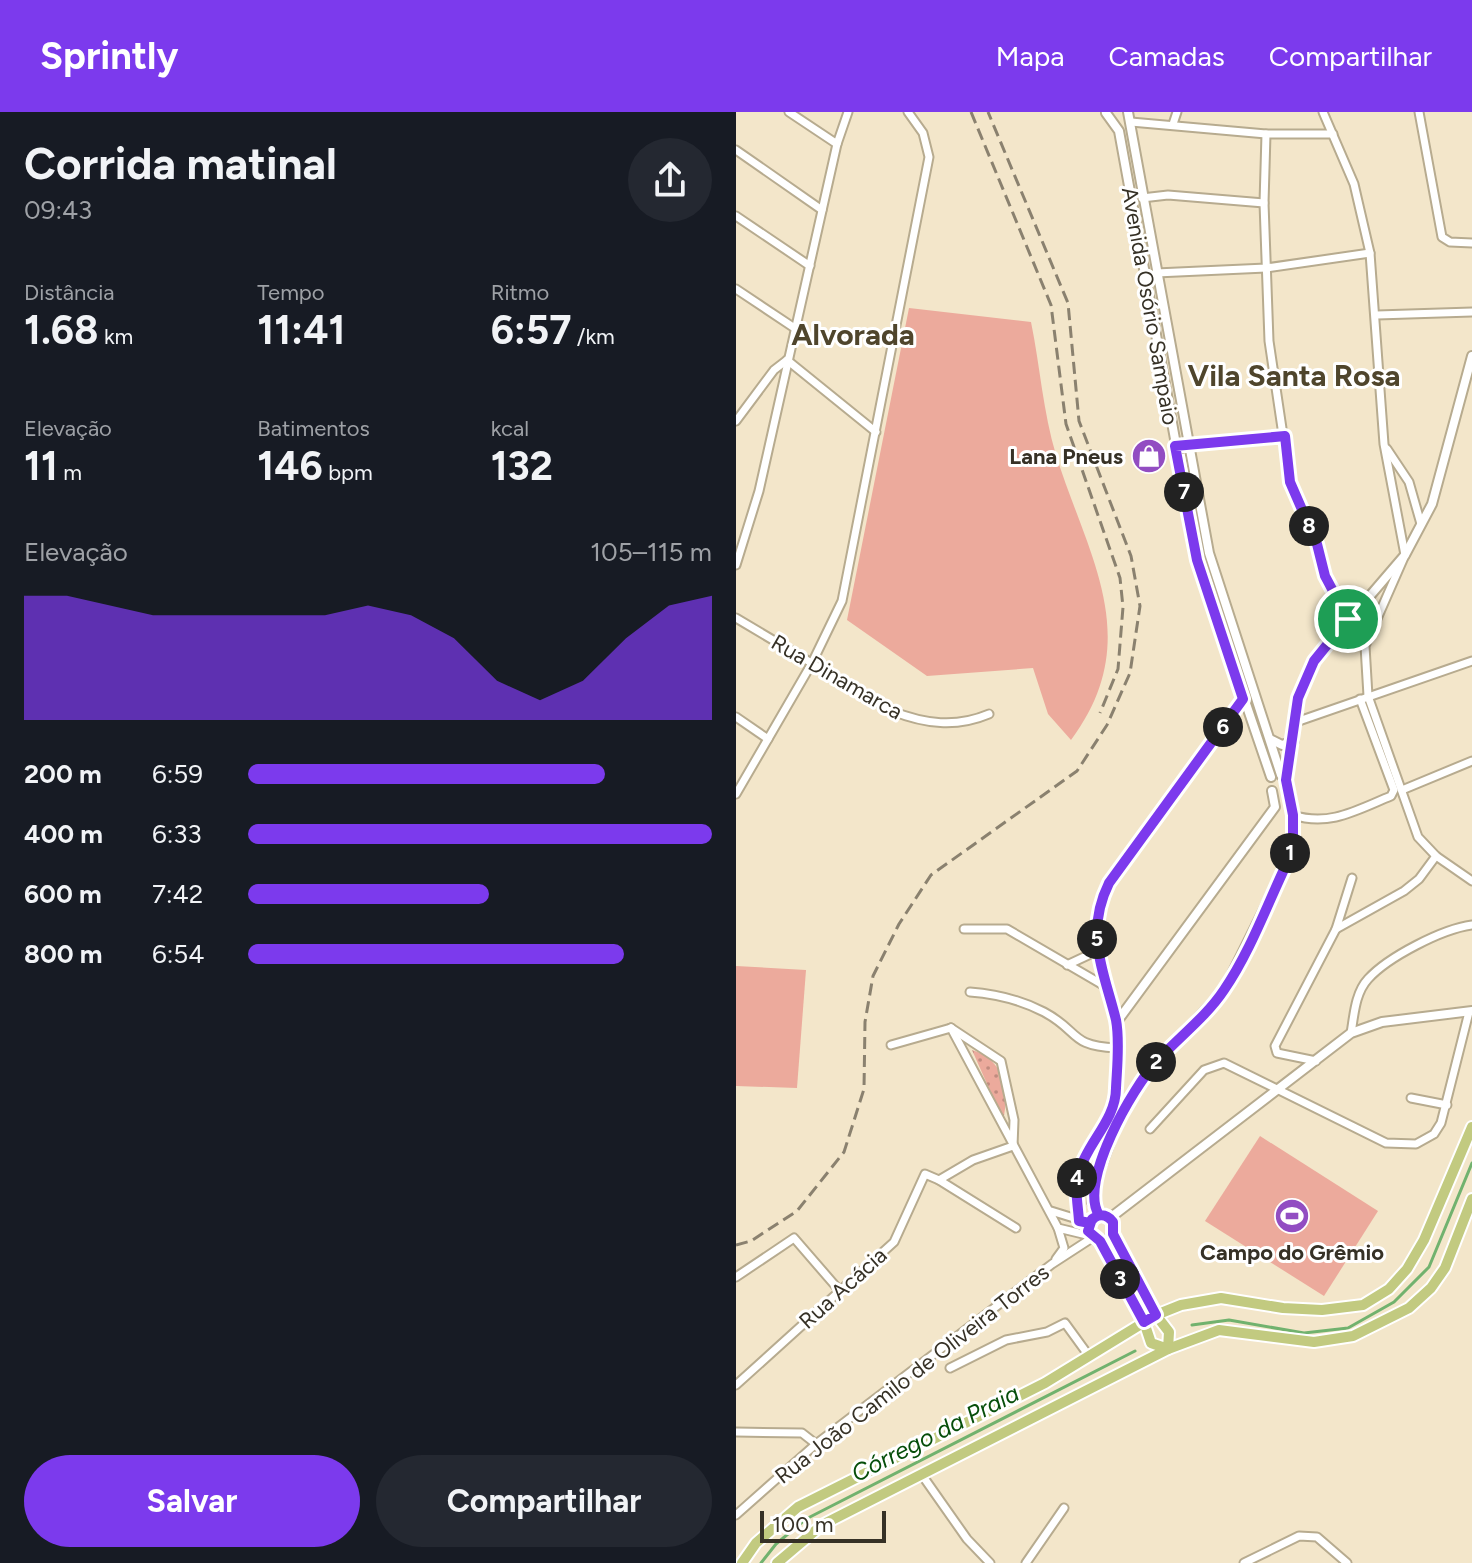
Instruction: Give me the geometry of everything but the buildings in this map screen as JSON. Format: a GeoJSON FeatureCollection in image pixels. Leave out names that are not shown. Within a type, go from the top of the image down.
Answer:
{"type":"FeatureCollection","features":[{"type":"Feature","properties":{"kind":"main road"},"geometry":{"type":"LineString","coordinates":[[742,1563],[756,1543],[798,1507],[1045,1383],[1156,1315],[1181,1305],[1221,1298],[1283,1308],[1322,1310],[1363,1305],[1389,1289],[1407,1269],[1424,1240],[1472,1127]]}},
{"type":"Feature","properties":{"kind":"main road"},"geometry":{"type":"LineString","coordinates":[[777,1563],[822,1525],[1168,1349],[1219,1330],[1314,1342],[1353,1336],[1409,1308],[1431,1288],[1445,1268],[1472,1199]]}},
{"type":"Feature","properties":{"kind":"main road"},"geometry":{"type":"LineString","coordinates":[[1156,1315],[1169,1332],[1168,1349]]}},
{"type":"Feature","properties":{"kind":"main road"},"geometry":{"type":"LineString","coordinates":[[1144,1322],[1151,1343],[1168,1349]]}},
{"type":"Feature","properties":{"kind":"street"},"geometry":{"type":"LineString","coordinates":[[789,112],[837,144]]}},
{"type":"Feature","properties":{"kind":"street"},"geometry":{"type":"LineString","coordinates":[[736,565],[759,491],[837,144],[848,112]]}},
{"type":"Feature","properties":{"kind":"street"},"geometry":{"type":"LineString","coordinates":[[736,794],[812,663],[842,601],[929,157],[923,133],[908,112]]}},
{"type":"Feature","properties":{"kind":"street","name":"Avenida Osório Sampaio"},"geometry":{"type":"LineString","coordinates":[[1107,112],[1119,131],[1197,560],[1271,777],[1269,783],[1275,807]]}},
{"type":"Feature","properties":{"kind":"street"},"geometry":{"type":"LineString","coordinates":[[1173,124],[1177,112]]}},
{"type":"Feature","properties":{"kind":"street"},"geometry":{"type":"LineString","coordinates":[[1116,1023],[1275,807],[1285,808],[1293,815],[1312,821],[1329,821],[1391,796],[1394,790],[1364,698],[1365,646],[1405,555],[1384,444],[1377,315],[1370,253],[1354,184],[1323,112]]}},
{"type":"Feature","properties":{"kind":"street"},"geometry":{"type":"LineString","coordinates":[[1419,112],[1442,237],[1450,242],[1472,243]]}},
{"type":"Feature","properties":{"kind":"street"},"geometry":{"type":"LineString","coordinates":[[1129,117],[1266,134],[1333,134]]}},
{"type":"Feature","properties":{"kind":"street","name":"Avenida Osório Sampaio"},"geometry":{"type":"LineString","coordinates":[[1099,1215],[1092,1202],[1093,1188],[1127,1105],[1157,1061],[1224,990],[1287,863],[1293,843],[1293,815],[1284,779],[1209,553],[1129,117]]}},
{"type":"Feature","properties":{"kind":"street"},"geometry":{"type":"LineString","coordinates":[[1266,134],[1264,203],[1269,341],[1290,482],[1317,544],[1325,576],[1348,619]]}},
{"type":"Feature","properties":{"kind":"street"},"geometry":{"type":"LineString","coordinates":[[736,150],[822,210]]}},
{"type":"Feature","properties":{"kind":"street"},"geometry":{"type":"LineString","coordinates":[[1142,198],[1168,195],[1264,203]]}},
{"type":"Feature","properties":{"kind":"street"},"geometry":{"type":"LineString","coordinates":[[736,216],[810,266]]}},
{"type":"Feature","properties":{"kind":"street"},"geometry":{"type":"LineString","coordinates":[[1141,263],[1148,271],[1156,273],[1266,268],[1370,253]]}},
{"type":"Feature","properties":{"kind":"street"},"geometry":{"type":"LineString","coordinates":[[736,289],[796,329]]}},
{"type":"Feature","properties":{"kind":"street"},"geometry":{"type":"LineString","coordinates":[[1377,315],[1472,312]]}},
{"type":"Feature","properties":{"kind":"street"},"geometry":{"type":"LineString","coordinates":[[1272,791],[1281,792],[1294,741],[1298,698],[1314,661],[1415,541],[1432,504],[1472,357]]}},
{"type":"Feature","properties":{"kind":"street"},"geometry":{"type":"LineString","coordinates":[[787,360],[876,432]]}},
{"type":"Feature","properties":{"kind":"street"},"geometry":{"type":"LineString","coordinates":[[736,421],[774,370],[787,360]]}},
{"type":"Feature","properties":{"kind":"street"},"geometry":{"type":"LineString","coordinates":[[1175,446],[1285,436]]}},
{"type":"Feature","properties":{"kind":"street"},"geometry":{"type":"LineString","coordinates":[[1384,444],[1409,482],[1418,505],[1421,526]]}},
{"type":"Feature","properties":{"kind":"street"},"geometry":{"type":"LineString","coordinates":[[1391,484],[1401,480],[1409,482]]}},
{"type":"Feature","properties":{"kind":"street"},"geometry":{"type":"LineString","coordinates":[[1418,505],[1432,504]]}},
{"type":"Feature","properties":{"kind":"street"},"geometry":{"type":"LineString","coordinates":[[1400,538],[1415,541]]}},
{"type":"Feature","properties":{"kind":"street","name":"Rua Dinamarca"},"geometry":{"type":"LineString","coordinates":[[736,618],[892,711],[918,721],[971,721],[989,714]]}},
{"type":"Feature","properties":{"kind":"street"},"geometry":{"type":"LineString","coordinates":[[1296,722],[1472,661]]}},
{"type":"Feature","properties":{"kind":"street"},"geometry":{"type":"LineString","coordinates":[[1364,698],[1418,837],[1436,856],[1470,878]]}},
{"type":"Feature","properties":{"kind":"street"},"geometry":{"type":"LineString","coordinates":[[1052,1264],[1075,1233],[1079,1221],[1075,1186],[1080,1168],[1112,1111],[1116,1094],[1116,1023],[1103,985],[1097,951],[1100,902],[1243,699]]}},
{"type":"Feature","properties":{"kind":"street"},"geometry":{"type":"LineString","coordinates":[[736,717],[768,739]]}},
{"type":"Feature","properties":{"kind":"street"},"geometry":{"type":"LineString","coordinates":[[1272,740],[1282,745],[1294,741]]}},
{"type":"Feature","properties":{"kind":"street"},"geometry":{"type":"LineString","coordinates":[[1402,790],[1472,761]]}},
{"type":"Feature","properties":{"kind":"street"},"geometry":{"type":"LineString","coordinates":[[1271,777],[1284,779]]}},
{"type":"Feature","properties":{"kind":"street"},"geometry":{"type":"LineString","coordinates":[[1336,929],[1404,891],[1419,879],[1436,856]]}},
{"type":"Feature","properties":{"kind":"street"},"geometry":{"type":"LineString","coordinates":[[1316,1061],[1284,1057],[1277,1053],[1275,1046],[1336,929],[1352,878]]}},
{"type":"Feature","properties":{"kind":"street"},"geometry":{"type":"LineString","coordinates":[[1351,1033],[1356,1004],[1367,980],[1434,934],[1472,925]]}},
{"type":"Feature","properties":{"kind":"street"},"geometry":{"type":"LineString","coordinates":[[964,929],[1007,929],[1103,985]]}},
{"type":"Feature","properties":{"kind":"street"},"geometry":{"type":"LineString","coordinates":[[1067,965],[1097,951]]}},
{"type":"Feature","properties":{"kind":"street"},"geometry":{"type":"LineString","coordinates":[[970,992],[1002,995],[1046,1013],[1087,1046],[1116,1048]]}},
{"type":"Feature","properties":{"kind":"street"},"geometry":{"type":"LineString","coordinates":[[1110,1218],[1281,1089],[1351,1033],[1382,1022],[1470,1011],[1447,1105],[1434,1134],[1416,1144],[1401,1146],[1386,1143],[1281,1089],[1224,1063],[1204,1070],[1150,1129]]}},
{"type":"Feature","properties":{"kind":"street"},"geometry":{"type":"LineString","coordinates":[[951,1028],[1051,1211],[1064,1248]]}},
{"type":"Feature","properties":{"kind":"street"},"geometry":{"type":"LineString","coordinates":[[891,1045],[951,1028],[980,1044],[1001,1061],[1009,1085],[1014,1120],[1013,1146]]}},
{"type":"Feature","properties":{"kind":"street"},"geometry":{"type":"LineString","coordinates":[[961,1051],[967,1045],[980,1044]]}},
{"type":"Feature","properties":{"kind":"street"},"geometry":{"type":"LineString","coordinates":[[1411,1098],[1447,1105]]}},
{"type":"Feature","properties":{"kind":"street","name":"Rua Acácia"},"geometry":{"type":"LineString","coordinates":[[736,1385],[894,1242],[925,1174],[939,1180],[973,1160],[1013,1146]]}},
{"type":"Feature","properties":{"kind":"street"},"geometry":{"type":"LineString","coordinates":[[939,1180],[1016,1228]]}},
{"type":"Feature","properties":{"kind":"street"},"geometry":{"type":"LineString","coordinates":[[1051,1211],[1090,1223]]}},
{"type":"Feature","properties":{"kind":"street"},"geometry":{"type":"LineString","coordinates":[[1090,1223],[1099,1215],[1110,1218]]}},
{"type":"Feature","properties":{"kind":"street"},"geometry":{"type":"LineString","coordinates":[[1110,1218],[1113,1234],[1156,1315]]}},
{"type":"Feature","properties":{"kind":"street"},"geometry":{"type":"LineString","coordinates":[[1079,1221],[1093,1238],[1144,1322]]}},
{"type":"Feature","properties":{"kind":"street"},"geometry":{"type":"LineString","coordinates":[[1090,1223],[1093,1238]]}},
{"type":"Feature","properties":{"kind":"street"},"geometry":{"type":"LineString","coordinates":[[1058,1228],[1093,1238]]}},
{"type":"Feature","properties":{"kind":"street","name":"Rua João Camilo de Oliveira Torres"},"geometry":{"type":"LineString","coordinates":[[736,1515],[816,1444],[1052,1264],[1093,1238],[1113,1234]]}},
{"type":"Feature","properties":{"kind":"street"},"geometry":{"type":"LineString","coordinates":[[736,1277],[794,1238],[839,1290]]}},
{"type":"Feature","properties":{"kind":"street"},"geometry":{"type":"LineString","coordinates":[[950,1368],[1006,1340],[1047,1332],[1065,1323],[1089,1356]]}},
{"type":"Feature","properties":{"kind":"street"},"geometry":{"type":"LineString","coordinates":[[736,1432],[802,1433],[816,1444]]}},
{"type":"Feature","properties":{"kind":"street"},"geometry":{"type":"LineString","coordinates":[[922,1475],[967,1539],[990,1563]]}},
{"type":"Feature","properties":{"kind":"street"},"geometry":{"type":"LineString","coordinates":[[1026,1563],[1064,1508]]}},
{"type":"Feature","properties":{"kind":"street"},"geometry":{"type":"LineString","coordinates":[[1244,1563],[1299,1536],[1317,1537],[1347,1563]]}},
{"type":"Feature","properties":{"kind":"shaded area"},"geometry":{"type":"Polygon","coordinates":[[[909,308],[1031,322],[1052,439],[1095,563],[1108,632],[1105,667],[1093,703],[1071,740],[1048,714],[1033,668],[927,676],[847,620],[909,308]]]}},
{"type":"Feature","properties":{"kind":"shaded area"},"geometry":{"type":"Polygon","coordinates":[[[736,966],[806,970],[797,1088],[736,1086],[736,966]]]}},
{"type":"Feature","properties":{"kind":"shaded area"},"geometry":{"type":"Polygon","coordinates":[[[972,1050],[983,1054],[998,1068],[1005,1087],[1003,1120],[972,1050]]]}},
{"type":"Feature","properties":{"kind":"shaded area","name":"Campo do Grêmio"},"geometry":{"type":"Polygon","coordinates":[[[1260,1136],[1378,1211],[1324,1296],[1205,1221],[1260,1136]]]}},
{"type":"Feature","properties":{"kind":"waterway","name":"Córrego da Praia"},"geometry":{"type":"LineString","coordinates":[[1192,1325],[1229,1320],[1304,1333],[1348,1328],[1394,1302],[1429,1267],[1472,1163]]}},
{"type":"Feature","properties":{"kind":"waterway","name":"Córrego da Praia"},"geometry":{"type":"LineString","coordinates":[[761,1563],[776,1544],[806,1519],[1135,1351]]}},
{"type":"Feature","properties":{"kind":"railway"},"geometry":{"type":"LineString","coordinates":[[971,112],[1051,305],[1066,424],[1120,578],[1123,607],[1118,669],[1100,713]]}},
{"type":"Feature","properties":{"kind":"railway"},"geometry":{"type":"LineString","coordinates":[[736,1245],[751,1241],[797,1211],[844,1152],[864,1089],[865,1022],[873,976],[899,924],[931,875],[1077,771],[1107,725],[1130,673],[1140,606],[1131,556],[1079,421],[1068,303],[988,112]]}},
{"type":"Feature","properties":{"kind":"place","name":"Lana Pneus"},"geometry":{"type":"Point","coordinates":[1149,456]}},
{"type":"Feature","properties":{"kind":"place","name":"Campo do Grêmio"},"geometry":{"type":"Point","coordinates":[1292,1216]}},
{"type":"Feature","properties":{"kind":"district","name":"Alvorada"},"geometry":{"type":"Point","coordinates":[853,334]}},
{"type":"Feature","properties":{"kind":"district","name":"Vila Santa Rosa"},"geometry":{"type":"Point","coordinates":[1294,375]}},
{"type":"Feature","properties":{"kind":"route"},"geometry":{"type":"LineString","coordinates":[[1348,619],[1314,661],[1298,698],[1286,780],[1293,815],[1293,843],[1287,863],[1224,990],[1140,1081],[1112,1137],[1093,1188],[1092,1202],[1099,1215],[1092,1219],[1088,1231],[1092,1238],[1100,1241],[1144,1322],[1156,1315],[1113,1234],[1113,1222],[1103,1215],[1099,1215],[1095,1217],[1092,1219],[1090,1223],[1079,1221],[1075,1186],[1080,1168],[1112,1111],[1116,1094],[1116,1023],[1103,985],[1097,951],[1100,902],[1109,883],[1243,699],[1197,560],[1175,446],[1285,436],[1290,482],[1317,544],[1325,576],[1348,619]]}}]}
